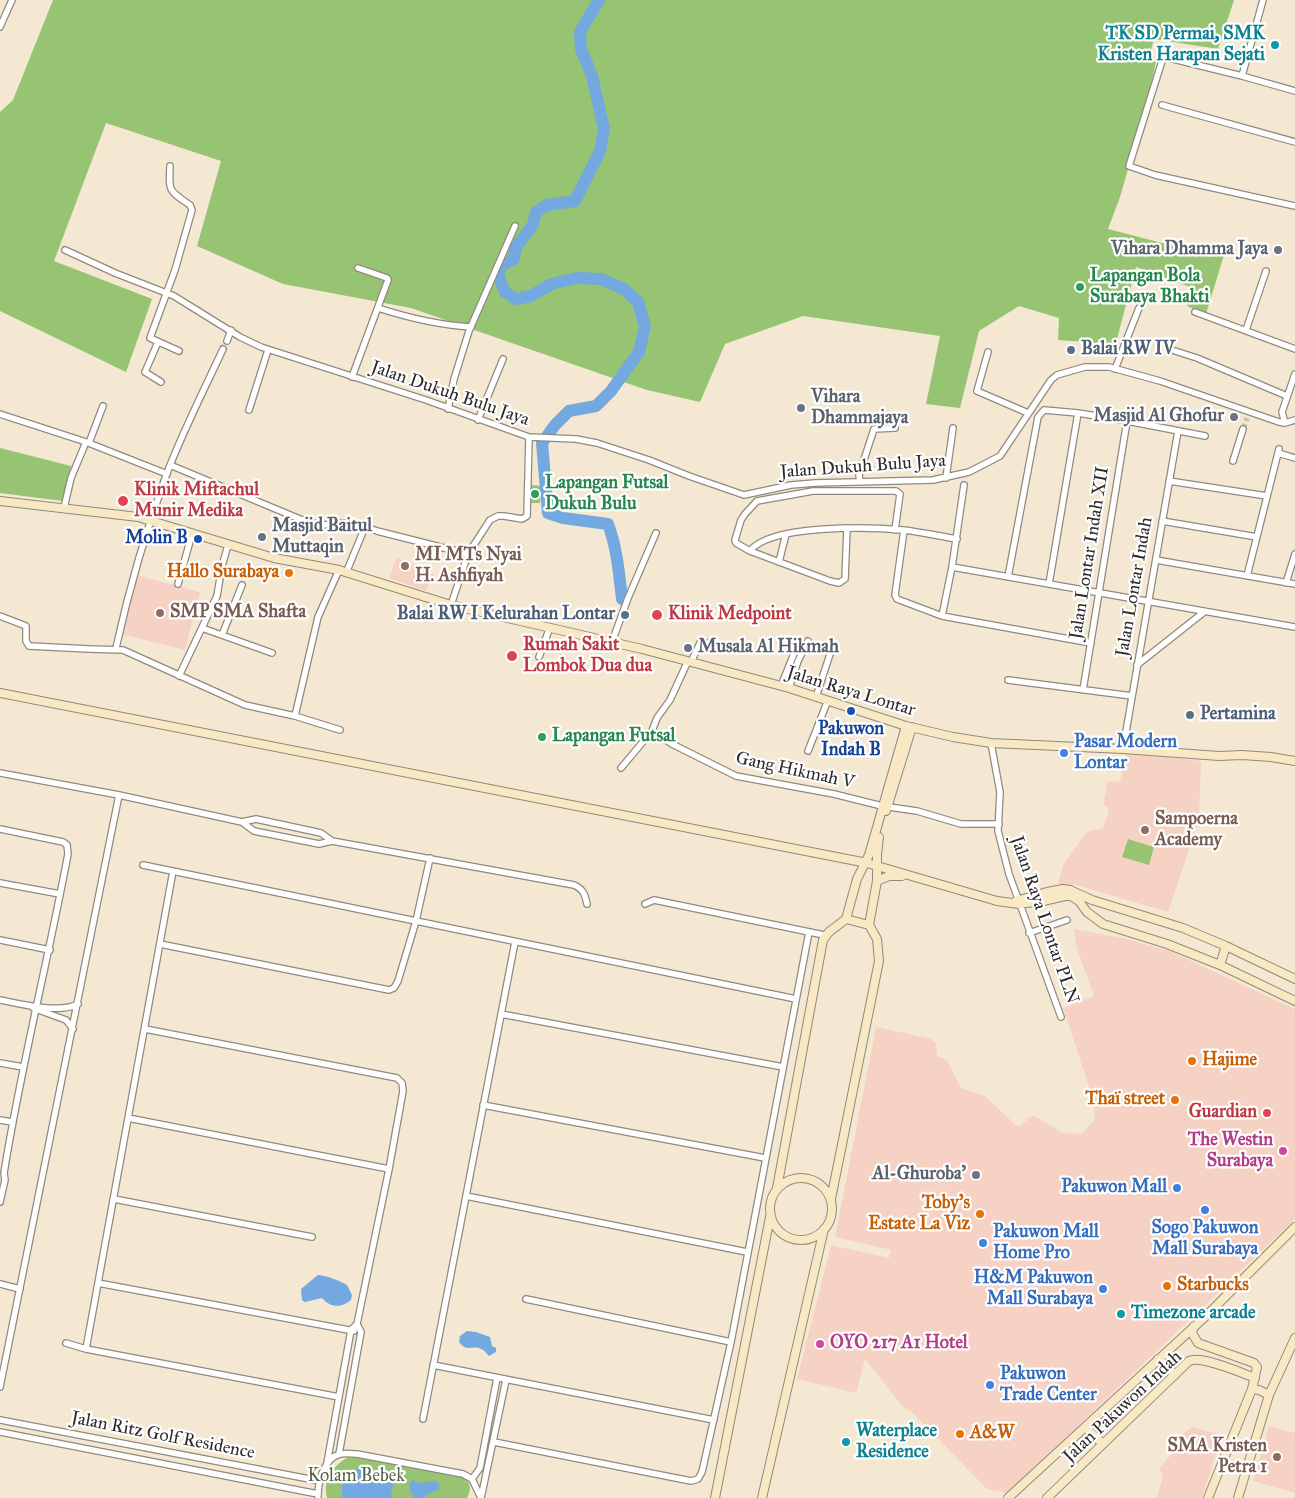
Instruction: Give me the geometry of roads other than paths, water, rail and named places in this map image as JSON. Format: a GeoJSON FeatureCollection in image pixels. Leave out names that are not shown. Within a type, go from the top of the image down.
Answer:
{"type":"FeatureCollection","features":[{"type":"Feature","properties":{"kind":"street"},"geometry":{"type":"LineString","coordinates":[[0,27],[12,0]]}},
{"type":"Feature","properties":{"kind":"street"},"geometry":{"type":"LineString","coordinates":[[1242,76],[1262,0]]}},
{"type":"Feature","properties":{"kind":"street"},"geometry":{"type":"LineString","coordinates":[[1295,91],[1165,57],[1162,61],[1129,166],[1156,175],[1295,206]]}},
{"type":"Feature","properties":{"kind":"street"},"geometry":{"type":"LineString","coordinates":[[1162,105],[1295,142]]}},
{"type":"Feature","properties":{"kind":"street"},"geometry":{"type":"LineString","coordinates":[[170,166],[170,190],[190,205],[192,210],[167,294],[150,337],[179,352]]}},
{"type":"Feature","properties":{"kind":"street"},"geometry":{"type":"LineString","coordinates":[[448,409],[454,379],[470,327],[515,226]]}},
{"type":"Feature","properties":{"kind":"street","name":"Jalan Dukuh Bulu Jaya"},"geometry":{"type":"LineString","coordinates":[[65,250],[167,294],[250,342],[268,350],[529,437],[597,443],[744,495],[791,485],[906,482],[946,478],[969,472],[1000,456],[1028,413],[1057,374],[1085,367],[1108,367],[1160,381],[1248,415],[1284,423]]}},
{"type":"Feature","properties":{"kind":"street"},"geometry":{"type":"LineString","coordinates":[[352,377],[388,279],[358,268]]}},
{"type":"Feature","properties":{"kind":"street"},"geometry":{"type":"LineString","coordinates":[[1246,330],[1266,271]]}},
{"type":"Feature","properties":{"kind":"street"},"geometry":{"type":"LineString","coordinates":[[378,308],[415,320],[470,327]]}},
{"type":"Feature","properties":{"kind":"street"},"geometry":{"type":"LineString","coordinates":[[1115,369],[1139,308]]}},
{"type":"Feature","properties":{"kind":"street"},"geometry":{"type":"LineString","coordinates":[[1195,312],[1295,349]]}},
{"type":"Feature","properties":{"kind":"street"},"geometry":{"type":"LineString","coordinates":[[226,341],[231,330]]}},
{"type":"Feature","properties":{"kind":"street"},"geometry":{"type":"LineString","coordinates":[[158,342],[145,372],[161,382]]}},
{"type":"Feature","properties":{"kind":"street"},"geometry":{"type":"LineString","coordinates":[[116,648],[123,615],[170,465],[223,348]]}},
{"type":"Feature","properties":{"kind":"street"},"geometry":{"type":"LineString","coordinates":[[248,410],[268,350]]}},
{"type":"Feature","properties":{"kind":"street"},"geometry":{"type":"LineString","coordinates":[[1175,351],[1197,358],[1287,396]]}},
{"type":"Feature","properties":{"kind":"street"},"geometry":{"type":"LineString","coordinates":[[988,352],[977,391],[1028,413]]}},
{"type":"Feature","properties":{"kind":"street"},"geometry":{"type":"LineString","coordinates":[[478,420],[503,359]]}},
{"type":"Feature","properties":{"kind":"street"},"geometry":{"type":"LineString","coordinates":[[1295,374],[1282,412],[1284,423],[1295,420]]}},
{"type":"Feature","properties":{"kind":"street"},"geometry":{"type":"LineString","coordinates":[[64,508],[71,478],[103,406]]}},
{"type":"Feature","properties":{"kind":"street"},"geometry":{"type":"LineString","coordinates":[[1008,576],[1038,417],[1044,410],[1078,413],[1205,436]]}},
{"type":"Feature","properties":{"kind":"street"},"geometry":{"type":"LineString","coordinates":[[1048,584],[1078,413]]}},
{"type":"Feature","properties":{"kind":"street"},"geometry":{"type":"LineString","coordinates":[[0,414],[87,443],[167,474]]}},
{"type":"Feature","properties":{"kind":"street","name":"Jalan Lontar Indah XII"},"geometry":{"type":"LineString","coordinates":[[1083,690],[1127,421]]}},
{"type":"Feature","properties":{"kind":"street"},"geometry":{"type":"LineString","coordinates":[[860,482],[859,475],[874,429],[895,428]]}},
{"type":"Feature","properties":{"kind":"street"},"geometry":{"type":"LineString","coordinates":[[946,478],[953,428]]}},
{"type":"Feature","properties":{"kind":"street"},"geometry":{"type":"LineString","coordinates":[[1233,462],[1243,429]]}},
{"type":"Feature","properties":{"kind":"street","name":"Jalan Lontar Indah"},"geometry":{"type":"LineString","coordinates":[[1123,749],[1178,431]]}},
{"type":"Feature","properties":{"kind":"street"},"geometry":{"type":"LineString","coordinates":[[451,605],[468,554],[493,518],[504,516],[526,517],[529,437]]}},
{"type":"Feature","properties":{"kind":"street"},"geometry":{"type":"LineString","coordinates":[[1247,576],[1279,451],[1295,458]]}},
{"type":"Feature","properties":{"kind":"street"},"geometry":{"type":"LineString","coordinates":[[170,465],[308,522],[323,525],[353,524],[468,554]]}},
{"type":"Feature","properties":{"kind":"street"},"geometry":{"type":"LineString","coordinates":[[1169,481],[1267,496]]}},
{"type":"Feature","properties":{"kind":"street"},"geometry":{"type":"LineString","coordinates":[[942,616],[957,538],[964,485]]}},
{"type":"Feature","properties":{"kind":"street"},"geometry":{"type":"LineString","coordinates":[[847,528],[845,579],[842,582],[830,581],[750,551],[736,544],[735,540],[741,520],[752,505],[774,497],[813,491],[896,491],[900,494],[895,530]]}},
{"type":"Feature","properties":{"kind":"street","name":"Jalan Raya Lontar"},"geometry":{"type":"LineString","coordinates":[[0,501],[127,515],[274,558],[342,571],[451,605],[612,642],[817,695],[909,726],[953,737],[991,743],[1123,749],[1219,756],[1242,755],[1295,761]]}},
{"type":"Feature","properties":{"kind":"street"},"geometry":{"type":"LineString","coordinates":[[1162,521],[1257,536]]}},
{"type":"Feature","properties":{"kind":"street"},"geometry":{"type":"LineString","coordinates":[[294,716],[318,618],[366,527]]}},
{"type":"Feature","properties":{"kind":"street"},"geometry":{"type":"LineString","coordinates":[[750,551],[758,542],[786,534],[817,529],[904,530],[957,538]]}},
{"type":"Feature","properties":{"kind":"street"},"geometry":{"type":"LineString","coordinates":[[904,530],[895,597],[897,599],[942,616],[1090,643]]}},
{"type":"Feature","properties":{"kind":"street"},"geometry":{"type":"LineString","coordinates":[[612,642],[628,598],[656,533]]}},
{"type":"Feature","properties":{"kind":"street"},"geometry":{"type":"LineString","coordinates":[[178,584],[192,534]]}},
{"type":"Feature","properties":{"kind":"street"},"geometry":{"type":"LineString","coordinates":[[779,562],[786,534]]}},
{"type":"Feature","properties":{"kind":"street"},"geometry":{"type":"LineString","coordinates":[[179,676],[217,596],[228,545]]}},
{"type":"Feature","properties":{"kind":"street"},"geometry":{"type":"LineString","coordinates":[[1286,583],[1295,554]]}},
{"type":"Feature","properties":{"kind":"street"},"geometry":{"type":"LineString","coordinates":[[1156,560],[1295,584]]}},
{"type":"Feature","properties":{"kind":"street"},"geometry":{"type":"LineString","coordinates":[[952,567],[1295,627]]}},
{"type":"Feature","properties":{"kind":"street"},"geometry":{"type":"LineString","coordinates":[[222,635],[242,585]]}},
{"type":"Feature","properties":{"kind":"street"},"geometry":{"type":"LineString","coordinates":[[1137,666],[1204,612]]}},
{"type":"Feature","properties":{"kind":"street"},"geometry":{"type":"LineString","coordinates":[[0,616],[26,626],[27,644],[32,646],[89,650],[116,648],[246,705],[294,716],[340,730]]}},
{"type":"Feature","properties":{"kind":"street"},"geometry":{"type":"LineString","coordinates":[[539,656],[550,627]]}},
{"type":"Feature","properties":{"kind":"street"},"geometry":{"type":"LineString","coordinates":[[202,628],[272,653]]}},
{"type":"Feature","properties":{"kind":"street"},"geometry":{"type":"LineString","coordinates":[[621,768],[652,731],[657,718],[670,700],[701,641],[712,645]]}},
{"type":"Feature","properties":{"kind":"street"},"geometry":{"type":"LineString","coordinates":[[785,687],[808,641]]}},
{"type":"Feature","properties":{"kind":"street"},"geometry":{"type":"LineString","coordinates":[[817,695],[832,648]]}},
{"type":"Feature","properties":{"kind":"street"},"geometry":{"type":"LineString","coordinates":[[785,687],[795,651]]}},
{"type":"Feature","properties":{"kind":"street"},"geometry":{"type":"LineString","coordinates":[[1008,680],[1132,696]]}},
{"type":"Feature","properties":{"kind":"street"},"geometry":{"type":"LineString","coordinates":[[0,693],[867,863],[997,901],[1043,901],[1071,896],[1080,901],[1087,912],[1103,924],[1167,944],[1220,965],[1295,1001]]}},
{"type":"Feature","properties":{"kind":"street"},"geometry":{"type":"LineString","coordinates":[[808,751],[828,700]]}},
{"type":"Feature","properties":{"kind":"street"},"geometry":{"type":"LineString","coordinates":[[823,940],[846,919],[858,879],[867,863],[909,726]]}},
{"type":"Feature","properties":{"kind":"street","name":"Gang Hikmah V"},"geometry":{"type":"LineString","coordinates":[[652,731],[672,744],[736,776],[834,794],[885,807],[917,810],[961,824],[998,824]]}},
{"type":"Feature","properties":{"kind":"street","name":"Jalan Raya Lontar PLN"},"geometry":{"type":"LineString","coordinates":[[991,743],[1000,792],[998,824],[1000,839],[1016,902],[1061,1017]]}},
{"type":"Feature","properties":{"kind":"street"},"geometry":{"type":"LineString","coordinates":[[0,772],[119,795],[242,822],[256,820],[321,834],[332,841],[574,885],[581,888],[587,904]]}},
{"type":"Feature","properties":{"kind":"street"},"geometry":{"type":"LineString","coordinates":[[0,1387],[119,795]]}},
{"type":"Feature","properties":{"kind":"street"},"geometry":{"type":"LineString","coordinates":[[762,1498],[824,1229],[831,1215],[831,1200],[879,961],[877,940],[869,925],[877,880],[877,845],[885,807]]}},
{"type":"Feature","properties":{"kind":"street"},"geometry":{"type":"LineString","coordinates":[[242,822],[254,831],[319,844],[332,841]]}},
{"type":"Feature","properties":{"kind":"street"},"geometry":{"type":"LineString","coordinates":[[0,829],[63,842],[67,845],[68,854],[50,950],[33,1007],[2,1173],[5,1180],[0,1202]]}},
{"type":"Feature","properties":{"kind":"street"},"geometry":{"type":"LineString","coordinates":[[160,944],[389,990],[394,988],[398,981],[416,921],[430,858]]}},
{"type":"Feature","properties":{"kind":"street"},"geometry":{"type":"LineString","coordinates":[[143,865],[796,1000]]}},
{"type":"Feature","properties":{"kind":"street"},"geometry":{"type":"LineString","coordinates":[[86,1348],[173,871]]}},
{"type":"Feature","properties":{"kind":"street"},"geometry":{"type":"LineString","coordinates":[[877,880],[889,876],[909,876]]}},
{"type":"Feature","properties":{"kind":"street"},"geometry":{"type":"LineString","coordinates":[[0,883],[60,894]]}},
{"type":"Feature","properties":{"kind":"street"},"geometry":{"type":"LineString","coordinates":[[1016,902],[1063,889],[1070,890],[1092,900],[1178,927],[1226,946],[1295,979]]}},
{"type":"Feature","properties":{"kind":"street"},"geometry":{"type":"LineString","coordinates":[[644,904],[654,900],[824,935],[777,1188],[770,1202],[770,1217],[715,1498]]}},
{"type":"Feature","properties":{"kind":"street"},"geometry":{"type":"LineString","coordinates":[[846,919],[869,925]]}},
{"type":"Feature","properties":{"kind":"street"},"geometry":{"type":"LineString","coordinates":[[1029,933],[1067,920]]}},
{"type":"Feature","properties":{"kind":"street"},"geometry":{"type":"LineString","coordinates":[[494,1442],[691,1481],[698,1478],[702,1472],[731,1342],[809,932]]}},
{"type":"Feature","properties":{"kind":"street"},"geometry":{"type":"LineString","coordinates":[[0,940],[50,950]]}},
{"type":"Feature","properties":{"kind":"street"},"geometry":{"type":"LineString","coordinates":[[422,1419],[515,942]]}},
{"type":"Feature","properties":{"kind":"street"},"geometry":{"type":"LineString","coordinates":[[1220,965],[1226,946]]}},
{"type":"Feature","properties":{"kind":"street"},"geometry":{"type":"LineString","coordinates":[[0,1000],[33,1007],[66,1020],[73,1029]]}},
{"type":"Feature","properties":{"kind":"street"},"geometry":{"type":"LineString","coordinates":[[33,1007],[66,1008],[78,1004]]}},
{"type":"Feature","properties":{"kind":"street"},"geometry":{"type":"LineString","coordinates":[[501,1014],[783,1067]]}},
{"type":"Feature","properties":{"kind":"street"},"geometry":{"type":"LineString","coordinates":[[145,1029],[397,1078],[402,1082],[403,1091],[390,1169],[357,1324],[351,1330],[327,1463],[320,1481],[318,1496]]}},
{"type":"Feature","properties":{"kind":"street"},"geometry":{"type":"LineString","coordinates":[[0,1063],[23,1067]]}},
{"type":"Feature","properties":{"kind":"street"},"geometry":{"type":"LineString","coordinates":[[483,1106],[765,1158]]}},
{"type":"Feature","properties":{"kind":"street"},"geometry":{"type":"LineString","coordinates":[[128,1118],[390,1169]]}},
{"type":"Feature","properties":{"kind":"street"},"geometry":{"type":"LineString","coordinates":[[0,1120],[12,1122]]}},
{"type":"Feature","properties":{"kind":"street"},"geometry":{"type":"LineString","coordinates":[[777,1188],[793,1178],[803,1177],[812,1179],[827,1191],[831,1200]]}},
{"type":"Feature","properties":{"kind":"street"},"geometry":{"type":"LineString","coordinates":[[466,1196],[747,1252]]}},
{"type":"Feature","properties":{"kind":"street"},"geometry":{"type":"LineString","coordinates":[[114,1199],[312,1237]]}},
{"type":"Feature","properties":{"kind":"street"},"geometry":{"type":"LineString","coordinates":[[770,1217],[780,1232],[797,1240],[816,1236],[824,1229]]}},
{"type":"Feature","properties":{"kind":"street","name":"Jalan Pakuwon Indah"},"geometry":{"type":"LineString","coordinates":[[1008,1498],[1194,1326],[1295,1227]]}},
{"type":"Feature","properties":{"kind":"street"},"geometry":{"type":"LineString","coordinates":[[98,1282],[361,1332]]}},
{"type":"Feature","properties":{"kind":"street"},"geometry":{"type":"LineString","coordinates":[[0,1284],[20,1289]]}},
{"type":"Feature","properties":{"kind":"street"},"geometry":{"type":"LineString","coordinates":[[526,1300],[731,1342]]}},
{"type":"Feature","properties":{"kind":"street"},"geometry":{"type":"LineString","coordinates":[[339,1454],[361,1332],[357,1324]]}},
{"type":"Feature","properties":{"kind":"street"},"geometry":{"type":"LineString","coordinates":[[1194,1326],[1192,1333],[1198,1343],[1257,1365],[1252,1389],[1208,1498]]}},
{"type":"Feature","properties":{"kind":"street"},"geometry":{"type":"LineString","coordinates":[[1238,1498],[1269,1396],[1295,1338]]}},
{"type":"Feature","properties":{"kind":"street"},"geometry":{"type":"LineString","coordinates":[[66,1343],[338,1397]]}},
{"type":"Feature","properties":{"kind":"street"},"geometry":{"type":"LineString","coordinates":[[1158,1359],[1174,1375]]}},
{"type":"Feature","properties":{"kind":"street","name":"Jalan Pakuwon Indah"},"geometry":{"type":"LineString","coordinates":[[1047,1498],[1192,1359],[1237,1371],[1255,1378]]}},
{"type":"Feature","properties":{"kind":"street"},"geometry":{"type":"LineString","coordinates":[[433,1365],[714,1420]]}},
{"type":"Feature","properties":{"kind":"street"},"geometry":{"type":"LineString","coordinates":[[472,1479],[480,1468],[496,1378]]}},
{"type":"Feature","properties":{"kind":"street"},"geometry":{"type":"LineString","coordinates":[[481,1498],[506,1380]]}},
{"type":"Feature","properties":{"kind":"street"},"geometry":{"type":"LineString","coordinates":[[1252,1389],[1259,1390],[1269,1396]]}},
{"type":"Feature","properties":{"kind":"street","name":"Jalan Ritz Golf Residence"},"geometry":{"type":"LineString","coordinates":[[0,1420],[320,1481]]}},
{"type":"Feature","properties":{"kind":"street"},"geometry":{"type":"LineString","coordinates":[[1085,1427],[1103,1444]]}},
{"type":"Feature","properties":{"kind":"street","name":"Jalan Ritz Golf Residence"},"geometry":{"type":"LineString","coordinates":[[0,1432],[318,1496]]}},
{"type":"Feature","properties":{"kind":"street"},"geometry":{"type":"LineString","coordinates":[[327,1463],[339,1454],[357,1454],[463,1474],[472,1479],[481,1498]]}},
{"type":"Feature","properties":{"kind":"water"},"geometry":{"type":"Polygon","coordinates":[[[318,1275],[332,1278],[347,1285],[352,1295],[351,1300],[336,1306],[329,1304],[322,1298],[305,1302],[302,1300],[301,1289],[318,1275]]]}},
{"type":"Feature","properties":{"kind":"water"},"geometry":{"type":"Polygon","coordinates":[[[467,1331],[490,1337],[496,1352],[489,1356],[479,1348],[462,1346],[459,1342],[460,1336],[467,1331]]]}},
{"type":"Feature","properties":{"kind":"water"},"geometry":{"type":"Polygon","coordinates":[[[361,1468],[392,1476],[395,1481],[391,1491],[392,1498],[343,1498],[342,1487],[345,1479],[348,1475],[361,1468]]]}},
{"type":"Feature","properties":{"kind":"water"},"geometry":{"type":"Polygon","coordinates":[[[413,1480],[420,1483],[435,1481],[439,1484],[439,1489],[426,1495],[424,1498],[414,1498],[409,1484],[413,1480]]]}},
{"type":"Feature","properties":{"kind":"waterway"},"geometry":{"type":"LineString","coordinates":[[599,0],[580,32],[581,49],[592,76],[604,129],[600,151],[575,201],[547,205],[536,212],[533,225],[516,247],[514,259],[501,266],[498,275],[505,292],[516,299],[531,296],[551,284],[577,278],[601,279],[624,289],[638,302],[645,326],[639,352],[611,391],[596,406],[569,411],[555,425],[542,443],[548,513],[563,518],[608,524],[616,551],[622,599]]}},
{"type":"Feature","properties":{"kind":"tunnel"},"geometry":{"type":"LineString","coordinates":[[1243,429],[1247,418]]}},
{"type":"Feature","properties":{"kind":"place","name":"TK SD Permai, SMK Kristen Harapan Sejati"},"geometry":{"type":"Point","coordinates":[1275,45]}},
{"type":"Feature","properties":{"kind":"place","name":"Vihara Dhamma Jaya"},"geometry":{"type":"Point","coordinates":[1278,250]}},
{"type":"Feature","properties":{"kind":"place","name":"Lapangan Bola Surabaya Bhakti"},"geometry":{"type":"Point","coordinates":[1080,287]}},
{"type":"Feature","properties":{"kind":"place","name":"Balai RW IV"},"geometry":{"type":"Point","coordinates":[1071,350]}},
{"type":"Feature","properties":{"kind":"place","name":"Vihara Dhammajaya"},"geometry":{"type":"Point","coordinates":[801,408]}},
{"type":"Feature","properties":{"kind":"place","name":"Masjid Al Ghofur"},"geometry":{"type":"Point","coordinates":[1234,417]}},
{"type":"Feature","properties":{"kind":"place","name":"Lapangan Futsal Dukuh Bulu"},"geometry":{"type":"Point","coordinates":[535,494]}},
{"type":"Feature","properties":{"kind":"place","name":"Klinik Miftachul Munir Medika"},"geometry":{"type":"Point","coordinates":[123,501]}},
{"type":"Feature","properties":{"kind":"place","name":"Masjid Baitul Muttaqin"},"geometry":{"type":"Point","coordinates":[262,537]}},
{"type":"Feature","properties":{"kind":"place","name":"Molin B"},"geometry":{"type":"Point","coordinates":[198,539]}},
{"type":"Feature","properties":{"kind":"place","name":"MI MTs Nyai H. Ashfiyah"},"geometry":{"type":"Point","coordinates":[405,566]}},
{"type":"Feature","properties":{"kind":"place","name":"Hallo Surabaya"},"geometry":{"type":"Point","coordinates":[289,573]}},
{"type":"Feature","properties":{"kind":"place","name":"SMP SMA Shafta"},"geometry":{"type":"Point","coordinates":[160,613]}},
{"type":"Feature","properties":{"kind":"place","name":"Balai RW I Kelurahan Lontar"},"geometry":{"type":"Point","coordinates":[625,615]}},
{"type":"Feature","properties":{"kind":"place","name":"Klinik Medpoint"},"geometry":{"type":"Point","coordinates":[657,615]}},
{"type":"Feature","properties":{"kind":"place","name":"Musala Al Hikmah"},"geometry":{"type":"Point","coordinates":[688,648]}},
{"type":"Feature","properties":{"kind":"place","name":"Rumah Sakit Lombok Dua dua"},"geometry":{"type":"Point","coordinates":[512,656]}},
{"type":"Feature","properties":{"kind":"place","name":"Pakuwon Indah B"},"geometry":{"type":"Point","coordinates":[851,711]}},
{"type":"Feature","properties":{"kind":"place","name":"Pertamina"},"geometry":{"type":"Point","coordinates":[1190,715]}},
{"type":"Feature","properties":{"kind":"place","name":"Lapangan Futsal"},"geometry":{"type":"Point","coordinates":[542,737]}},
{"type":"Feature","properties":{"kind":"place","name":"Pasar Modern Lontar"},"geometry":{"type":"Point","coordinates":[1064,753]}},
{"type":"Feature","properties":{"kind":"place","name":"Sampoerna Academy"},"geometry":{"type":"Point","coordinates":[1145,830]}},
{"type":"Feature","properties":{"kind":"place","name":"Hajime"},"geometry":{"type":"Point","coordinates":[1192,1061]}},
{"type":"Feature","properties":{"kind":"place","name":"Thaï street"},"geometry":{"type":"Point","coordinates":[1175,1100]}},
{"type":"Feature","properties":{"kind":"place","name":"Guardian"},"geometry":{"type":"Point","coordinates":[1267,1113]}},
{"type":"Feature","properties":{"kind":"place","name":"The Westin Surabaya"},"geometry":{"type":"Point","coordinates":[1283,1151]}},
{"type":"Feature","properties":{"kind":"place","name":"Al-Ghuroba'"},"geometry":{"type":"Point","coordinates":[976,1175]}},
{"type":"Feature","properties":{"kind":"place","name":"Pakuwon Mall"},"geometry":{"type":"Point","coordinates":[1177,1188]}},
{"type":"Feature","properties":{"kind":"place","name":"Sogo Pakuwon Mall Surabaya"},"geometry":{"type":"Point","coordinates":[1205,1210]}},
{"type":"Feature","properties":{"kind":"place","name":"Toby's Estate La Viz"},"geometry":{"type":"Point","coordinates":[980,1214]}},
{"type":"Feature","properties":{"kind":"place","name":"Pakuwon Mall Home Pro"},"geometry":{"type":"Point","coordinates":[983,1243]}},
{"type":"Feature","properties":{"kind":"place","name":"Starbucks"},"geometry":{"type":"Point","coordinates":[1167,1286]}},
{"type":"Feature","properties":{"kind":"place","name":"H&M Pakuwon Mall Surabaya"},"geometry":{"type":"Point","coordinates":[1103,1289]}},
{"type":"Feature","properties":{"kind":"place","name":"Timezone arcade"},"geometry":{"type":"Point","coordinates":[1121,1314]}},
{"type":"Feature","properties":{"kind":"place","name":"OYO 217 A1 Hotel"},"geometry":{"type":"Point","coordinates":[820,1344]}},
{"type":"Feature","properties":{"kind":"place","name":"Pakuwon Trade Center"},"geometry":{"type":"Point","coordinates":[990,1385]}},
{"type":"Feature","properties":{"kind":"place","name":"A&W"},"geometry":{"type":"Point","coordinates":[960,1434]}},
{"type":"Feature","properties":{"kind":"place","name":"Waterplace Residence"},"geometry":{"type":"Point","coordinates":[846,1442]}},
{"type":"Feature","properties":{"kind":"place","name":"SMA Kristen Petra 1"},"geometry":{"type":"Point","coordinates":[1277,1457]}},
{"type":"Feature","properties":{"kind":"park label","name":"Kolam Bebek"},"geometry":{"type":"Point","coordinates":[356,1477]}}]}
